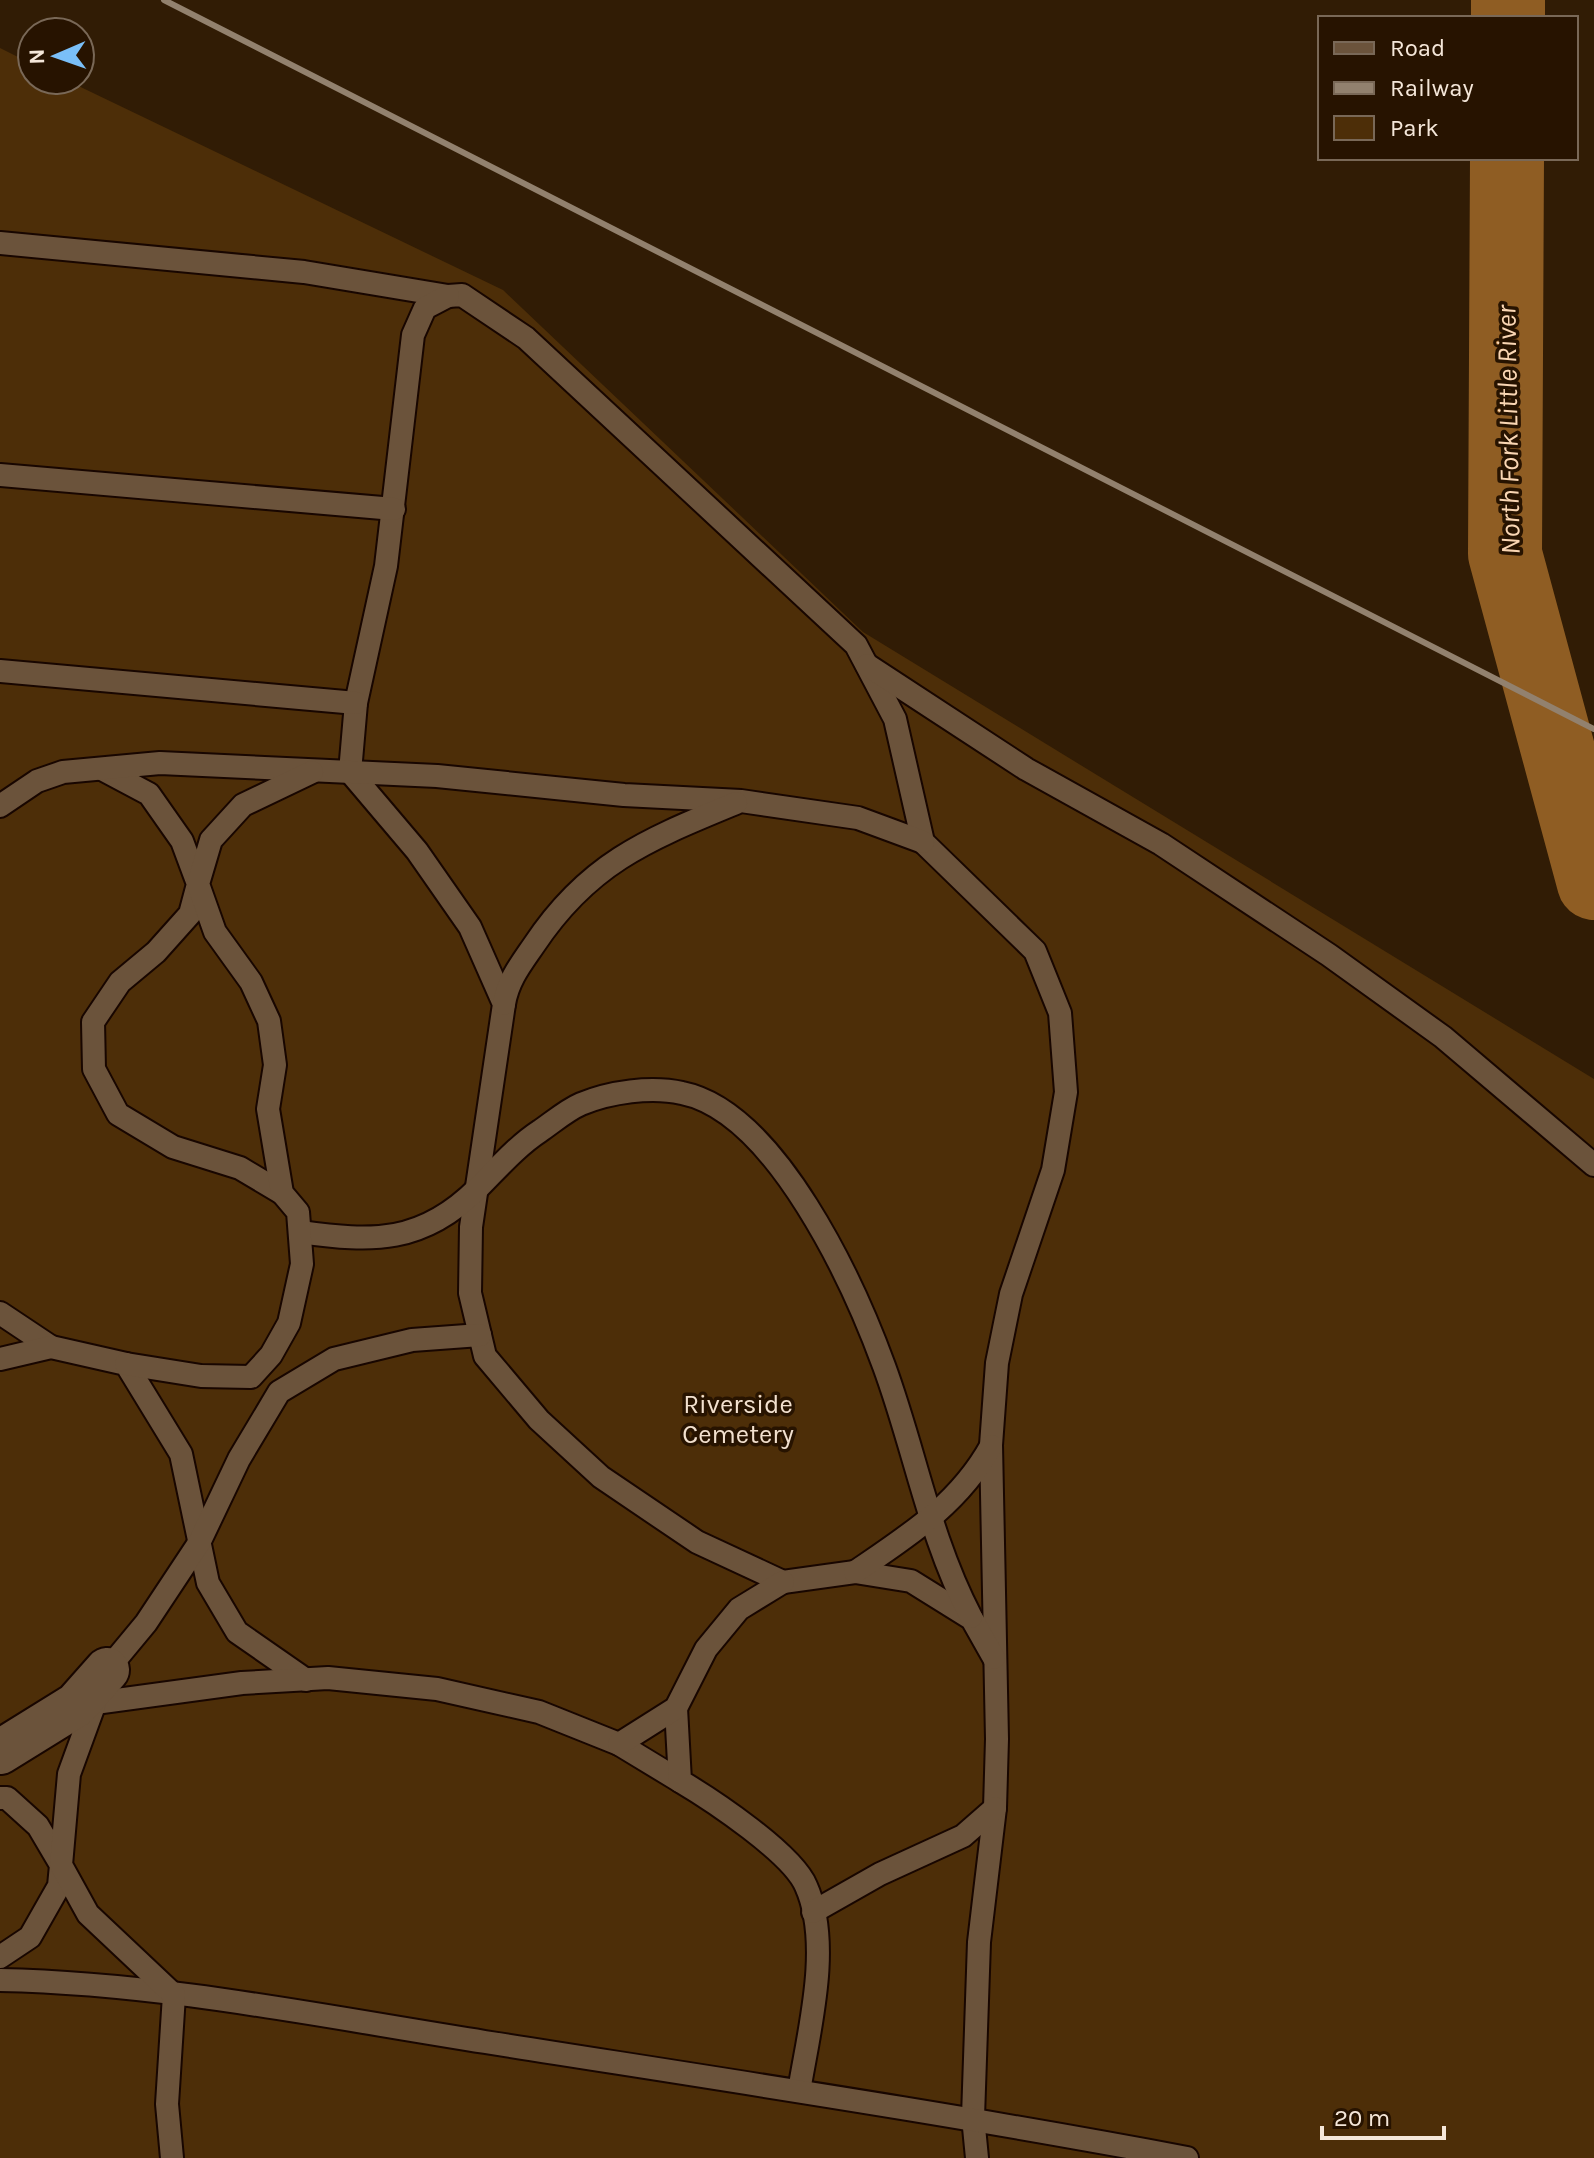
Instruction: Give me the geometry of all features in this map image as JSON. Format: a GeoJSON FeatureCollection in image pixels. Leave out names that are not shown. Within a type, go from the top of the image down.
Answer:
{"type":"FeatureCollection","features":[{"type":"Feature","properties":{"kind":"street"},"geometry":{"type":"LineString","coordinates":[[0,1752],[101,1686]]}},
{"type":"Feature","properties":{"kind":"lane"},"geometry":{"type":"LineString","coordinates":[[0,243],[304,272],[448,296],[462,295],[526,338],[856,645],[895,719],[923,842]]}},
{"type":"Feature","properties":{"kind":"lane"},"geometry":{"type":"LineString","coordinates":[[448,296],[425,308],[413,335],[386,566],[356,703],[350,772],[417,851],[470,927],[504,1004]]}},
{"type":"Feature","properties":{"kind":"lane"},"geometry":{"type":"LineString","coordinates":[[0,475],[394,509]]}},
{"type":"Feature","properties":{"kind":"lane"},"geometry":{"type":"LineString","coordinates":[[867,665],[1026,769],[1161,844],[1329,955],[1443,1037],[1594,1165]]}},
{"type":"Feature","properties":{"kind":"lane"},"geometry":{"type":"LineString","coordinates":[[0,671],[356,703]]}},
{"type":"Feature","properties":{"kind":"lane"},"geometry":{"type":"LineString","coordinates":[[0,793],[63,772],[160,763],[350,772],[741,801],[858,818],[923,842],[1035,951],[1060,1013],[1066,1092],[1053,1170],[1011,1294],[997,1363],[991,1445],[996,1663],[995,1808],[979,1942],[973,2117],[977,2158]]}},
{"type":"Feature","properties":{"kind":"lane"},"geometry":{"type":"LineString","coordinates":[[101,769],[149,794],[182,841],[215,932],[251,982],[269,1021],[275,1065],[268,1109],[282,1193]]}},
{"type":"Feature","properties":{"kind":"lane"},"geometry":{"type":"LineString","coordinates":[[0,1313],[51,1347],[126,1364],[201,1376],[251,1377],[271,1355],[289,1323],[302,1264],[298,1212],[282,1193],[240,1168],[173,1147],[118,1114],[94,1069],[93,1022],[120,982],[156,952],[190,914],[211,840],[243,805],[317,770]]}},
{"type":"Feature","properties":{"kind":"lane"},"geometry":{"type":"LineString","coordinates":[[0,806],[37,781]]}},
{"type":"Feature","properties":{"kind":"lane"},"geometry":{"type":"LineString","coordinates":[[741,801],[645,841],[592,876],[549,923],[508,984],[471,1227],[470,1293],[485,1356],[539,1420],[601,1477],[697,1542],[783,1582]]}},
{"type":"Feature","properties":{"kind":"lane"},"geometry":{"type":"LineString","coordinates":[[300,1232],[359,1240],[416,1232],[463,1203],[525,1141],[580,1104],[631,1091],[682,1093],[720,1108],[768,1153],[808,1206],[850,1280],[885,1369],[929,1522],[972,1619],[996,1663]]}},
{"type":"Feature","properties":{"kind":"lane"},"geometry":{"type":"LineString","coordinates":[[0,1957],[30,1937],[59,1886],[69,1774],[101,1686],[199,1543],[239,1459],[279,1392],[334,1359],[412,1340],[480,1335]]}},
{"type":"Feature","properties":{"kind":"lane"},"geometry":{"type":"LineString","coordinates":[[0,1359],[51,1347]]}},
{"type":"Feature","properties":{"kind":"lane"},"geometry":{"type":"LineString","coordinates":[[126,1364],[181,1454],[208,1583],[237,1632],[306,1680]]}},
{"type":"Feature","properties":{"kind":"lane"},"geometry":{"type":"LineString","coordinates":[[855,1572],[929,1522],[976,1473],[991,1445]]}},
{"type":"Feature","properties":{"kind":"lane"},"geometry":{"type":"LineString","coordinates":[[680,1781],[676,1708],[706,1649],[739,1609],[783,1582],[855,1572],[911,1581],[972,1619]]}},
{"type":"Feature","properties":{"kind":"lane"},"geometry":{"type":"LineString","coordinates":[[101,1686],[328,1678],[437,1689],[539,1712],[619,1744],[680,1781],[766,1841],[806,1884],[818,1932],[813,2010],[799,2091]]}},
{"type":"Feature","properties":{"kind":"lane"},"geometry":{"type":"LineString","coordinates":[[619,1744],[676,1708]]}},
{"type":"Feature","properties":{"kind":"lane"},"geometry":{"type":"LineString","coordinates":[[0,1798],[7,1798],[38,1826],[88,1914],[174,1995]]}},
{"type":"Feature","properties":{"kind":"lane"},"geometry":{"type":"LineString","coordinates":[[813,1912],[880,1874],[963,1836],[995,1808]]}},
{"type":"Feature","properties":{"kind":"lane"},"geometry":{"type":"LineString","coordinates":[[0,1980],[174,1995],[973,2117],[1187,2158]]}},
{"type":"Feature","properties":{"kind":"lane"},"geometry":{"type":"LineString","coordinates":[[172,2158],[167,2104],[174,1995]]}},
{"type":"Feature","properties":{"kind":"green space","name":"Riverside Cemetery"},"geometry":{"type":"Polygon","coordinates":[[[0,48],[16,56],[16,96],[96,94],[503,290],[863,632],[1594,1079],[1594,2158],[0,2158],[0,48]]]}},
{"type":"Feature","properties":{"kind":"waterway","name":"North Fork Little River"},"geometry":{"type":"LineString","coordinates":[[1508,0],[1508,16]]}},
{"type":"Feature","properties":{"kind":"waterway","name":"North Fork Little River"},"geometry":{"type":"LineString","coordinates":[[1507,160],[1505,554],[1594,883]]}},
{"type":"Feature","properties":{"kind":"railway"},"geometry":{"type":"LineString","coordinates":[[164,0],[1594,729]]}}]}
